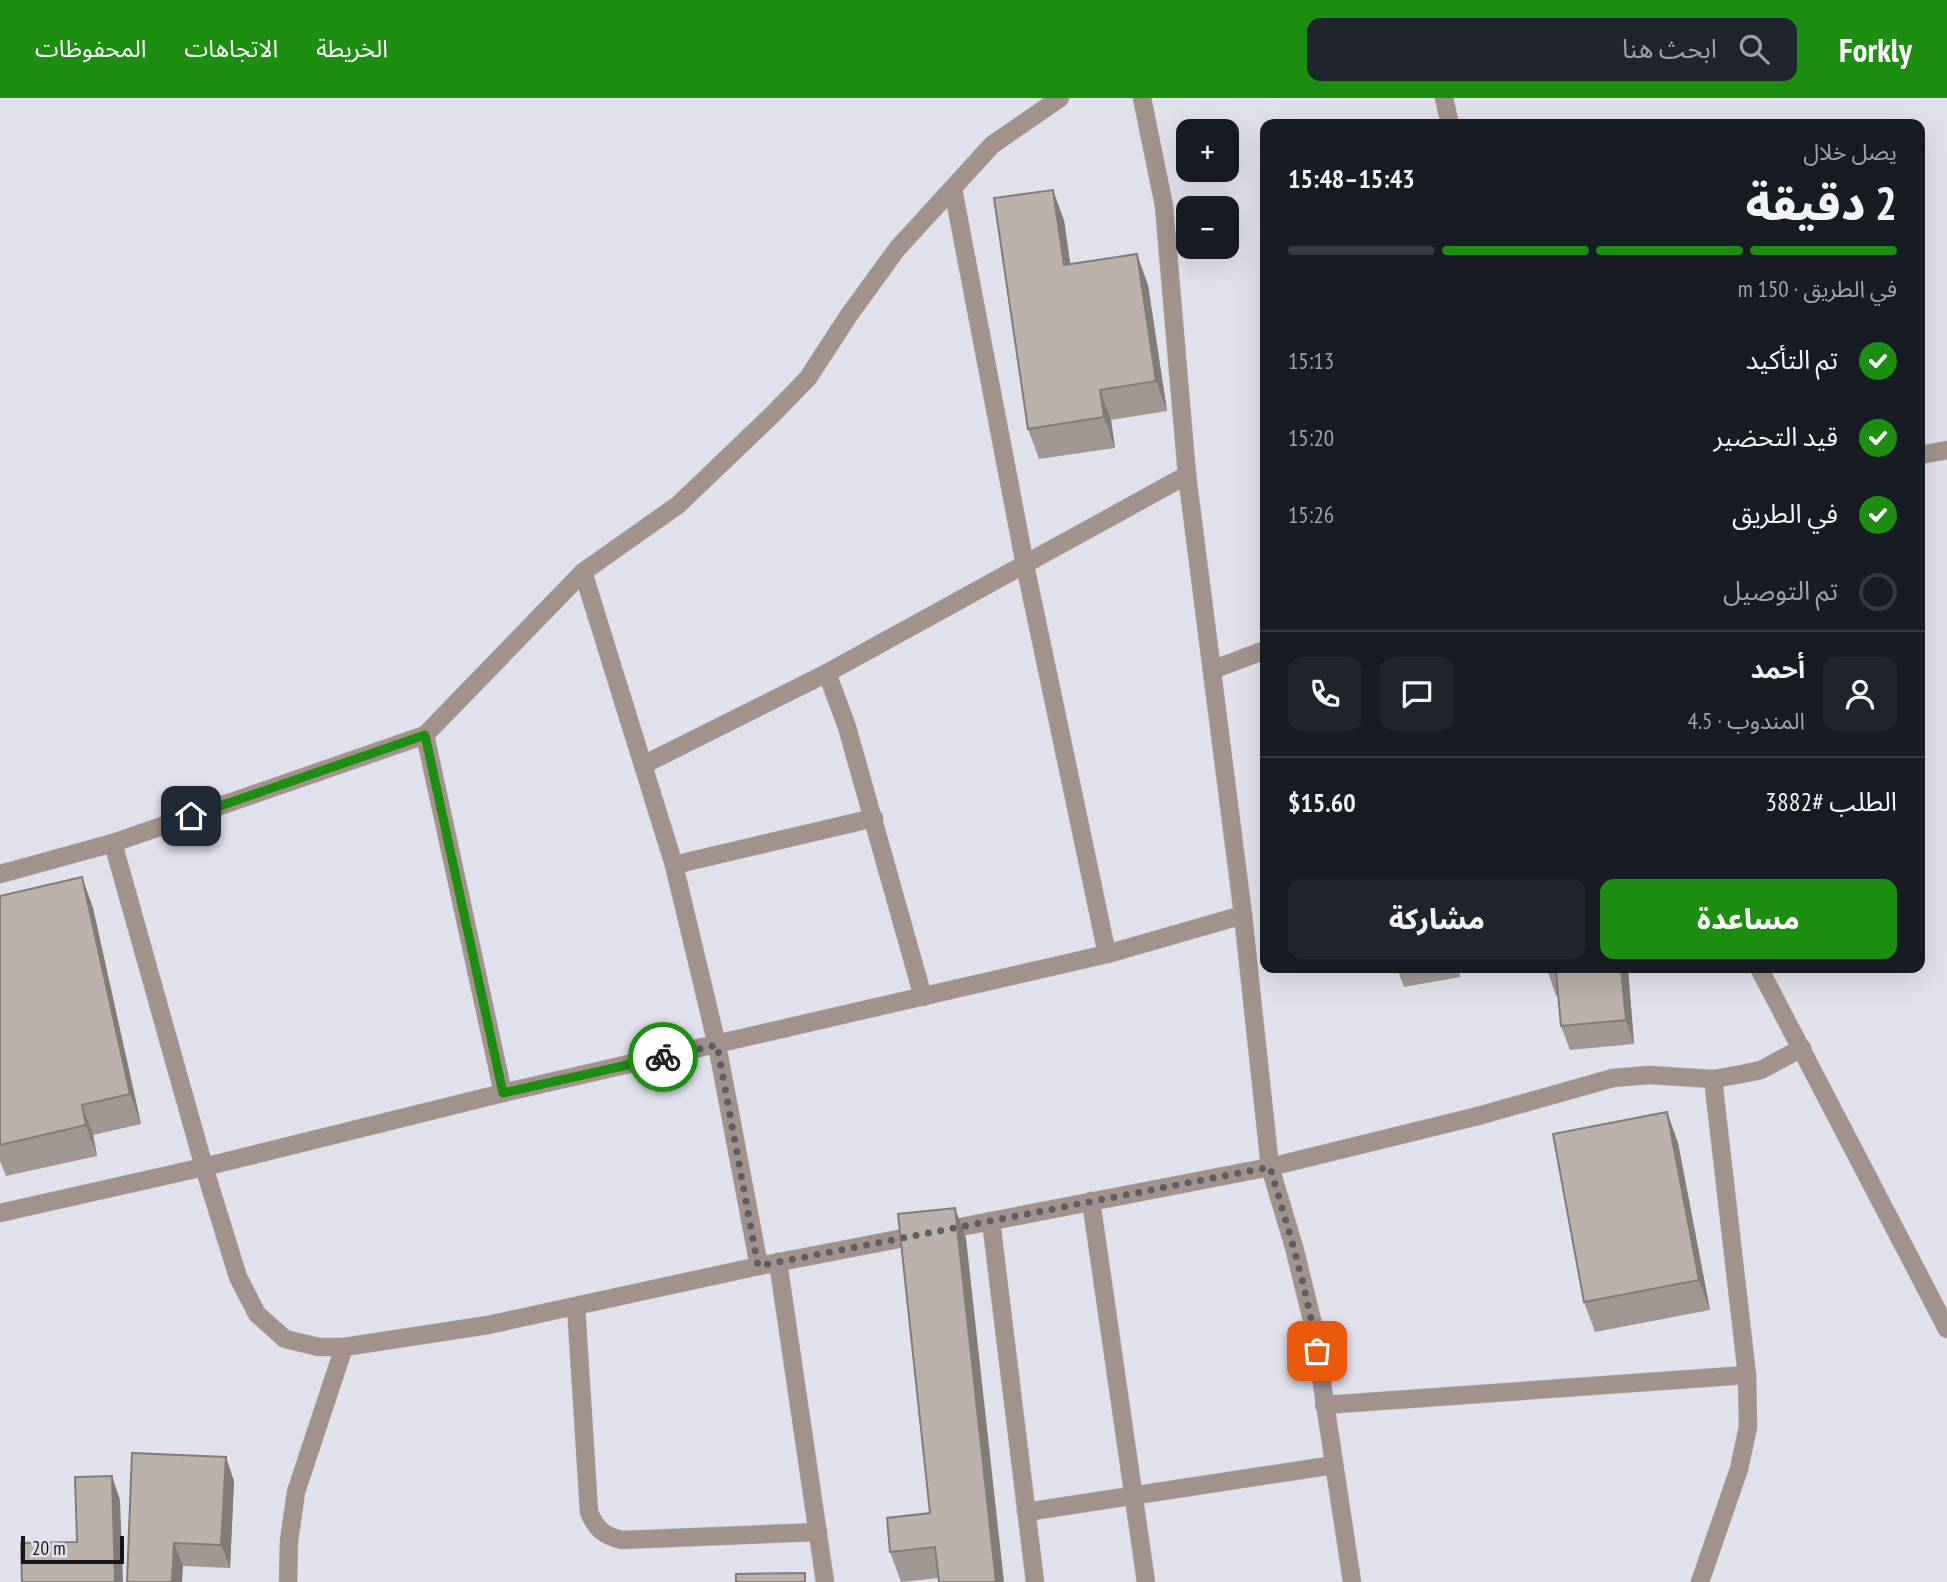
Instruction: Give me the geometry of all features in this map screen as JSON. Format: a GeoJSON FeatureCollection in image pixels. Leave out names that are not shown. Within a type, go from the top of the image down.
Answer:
{"type":"FeatureCollection","features":[{"type":"Feature","properties":{"kind":"street"},"geometry":{"type":"LineString","coordinates":[[0,874],[113,843],[425,735],[583,572],[678,505],[772,415],[808,378],[897,249],[992,145],[1060,98]]}},
{"type":"Feature","properties":{"kind":"street"},"geometry":{"type":"LineString","coordinates":[[1142,98],[1164,206],[1187,475],[1243,915],[1270,1167],[1294,1247],[1312,1324],[1352,1582]]}},
{"type":"Feature","properties":{"kind":"street"},"geometry":{"type":"LineString","coordinates":[[1444,98],[1449,119]]}},
{"type":"Feature","properties":{"kind":"street"},"geometry":{"type":"LineString","coordinates":[[953,189],[1025,565],[1108,954]]}},
{"type":"Feature","properties":{"kind":"street"},"geometry":{"type":"LineString","coordinates":[[1925,454],[1947,450]]}},
{"type":"Feature","properties":{"kind":"street"},"geometry":{"type":"LineString","coordinates":[[643,765],[827,673],[1187,475]]}},
{"type":"Feature","properties":{"kind":"street"},"geometry":{"type":"LineString","coordinates":[[583,572],[674,865],[717,1045],[758,1266]]}},
{"type":"Feature","properties":{"kind":"street"},"geometry":{"type":"LineString","coordinates":[[1212,670],[1260,652]]}},
{"type":"Feature","properties":{"kind":"street"},"geometry":{"type":"LineString","coordinates":[[827,673],[848,727],[923,997]]}},
{"type":"Feature","properties":{"kind":"street"},"geometry":{"type":"LineString","coordinates":[[425,735],[503,1093]]}},
{"type":"Feature","properties":{"kind":"street"},"geometry":{"type":"LineString","coordinates":[[674,865],[874,818]]}},
{"type":"Feature","properties":{"kind":"street"},"geometry":{"type":"LineString","coordinates":[[113,843],[204,1167],[238,1277],[257,1314],[285,1339],[319,1347],[344,1347],[488,1325],[758,1266],[1270,1167],[1478,1115],[1613,1077],[1649,1075],[1713,1079],[1761,1070],[1802,1048]]}},
{"type":"Feature","properties":{"kind":"street"},"geometry":{"type":"LineString","coordinates":[[0,1213],[204,1167],[503,1093],[1108,954],[1243,915]]}},
{"type":"Feature","properties":{"kind":"street"},"geometry":{"type":"LineString","coordinates":[[1762,973],[1947,1329]]}},
{"type":"Feature","properties":{"kind":"street"},"geometry":{"type":"LineString","coordinates":[[1700,1582],[1739,1469],[1748,1427],[1747,1375],[1713,1079]]}},
{"type":"Feature","properties":{"kind":"street"},"geometry":{"type":"LineString","coordinates":[[1091,1201],[1146,1582]]}},
{"type":"Feature","properties":{"kind":"street"},"geometry":{"type":"LineString","coordinates":[[991,1221],[1035,1582]]}},
{"type":"Feature","properties":{"kind":"street"},"geometry":{"type":"LineString","coordinates":[[778,1262],[825,1582]]}},
{"type":"Feature","properties":{"kind":"street"},"geometry":{"type":"LineString","coordinates":[[576,1306],[589,1512],[596,1527],[608,1537],[622,1540],[818,1532]]}},
{"type":"Feature","properties":{"kind":"street"},"geometry":{"type":"LineString","coordinates":[[288,1582],[289,1541],[296,1492],[344,1347]]}},
{"type":"Feature","properties":{"kind":"street"},"geometry":{"type":"LineString","coordinates":[[1324,1405],[1747,1375]]}},
{"type":"Feature","properties":{"kind":"street"},"geometry":{"type":"LineString","coordinates":[[1026,1512],[1334,1465]]}},
{"type":"Feature","properties":{"kind":"building"},"geometry":{"type":"Polygon","coordinates":[[[1053,190],[1064,265],[1137,254],[1156,381],[1100,390],[1104,417],[1028,429],[994,198],[1053,190]]]}},
{"type":"Feature","properties":{"kind":"building"},"geometry":{"type":"Polygon","coordinates":[[[82,877],[130,1094],[82,1105],[86,1125],[0,1145],[0,896],[82,877]]]}},
{"type":"Feature","properties":{"kind":"building"},"geometry":{"type":"Polygon","coordinates":[[[1556,973],[1621,973],[1626,1020],[1561,1026],[1556,973]]]}},
{"type":"Feature","properties":{"kind":"building"},"geometry":{"type":"Polygon","coordinates":[[[1667,1112],[1699,1280],[1584,1302],[1553,1134],[1667,1112]]]}},
{"type":"Feature","properties":{"kind":"building"},"geometry":{"type":"Polygon","coordinates":[[[955,1208],[996,1582],[939,1582],[935,1547],[890,1552],[887,1518],[930,1513],[898,1214],[955,1208]]]}},
{"type":"Feature","properties":{"kind":"building"},"geometry":{"type":"Polygon","coordinates":[[[132,1453],[226,1457],[221,1545],[174,1543],[172,1582],[127,1582],[132,1453]]]}},
{"type":"Feature","properties":{"kind":"building"},"geometry":{"type":"Polygon","coordinates":[[[112,1476],[115,1582],[22,1582],[21,1543],[77,1542],[75,1477],[112,1476]]]}},
{"type":"Feature","properties":{"kind":"building"},"geometry":{"type":"Polygon","coordinates":[[[805,1573],[805,1582],[736,1582],[736,1574],[805,1573]]]}},
{"type":"Feature","properties":{"kind":"way so far"},"geometry":{"type":"LineString","coordinates":[[663,1057],[717,1045],[758,1266],[1270,1167],[1294,1247],[1317,1351]]}},
{"type":"Feature","properties":{"kind":"route"},"geometry":{"type":"LineString","coordinates":[[191,816],[425,735],[503,1093],[663,1057]]}}]}
